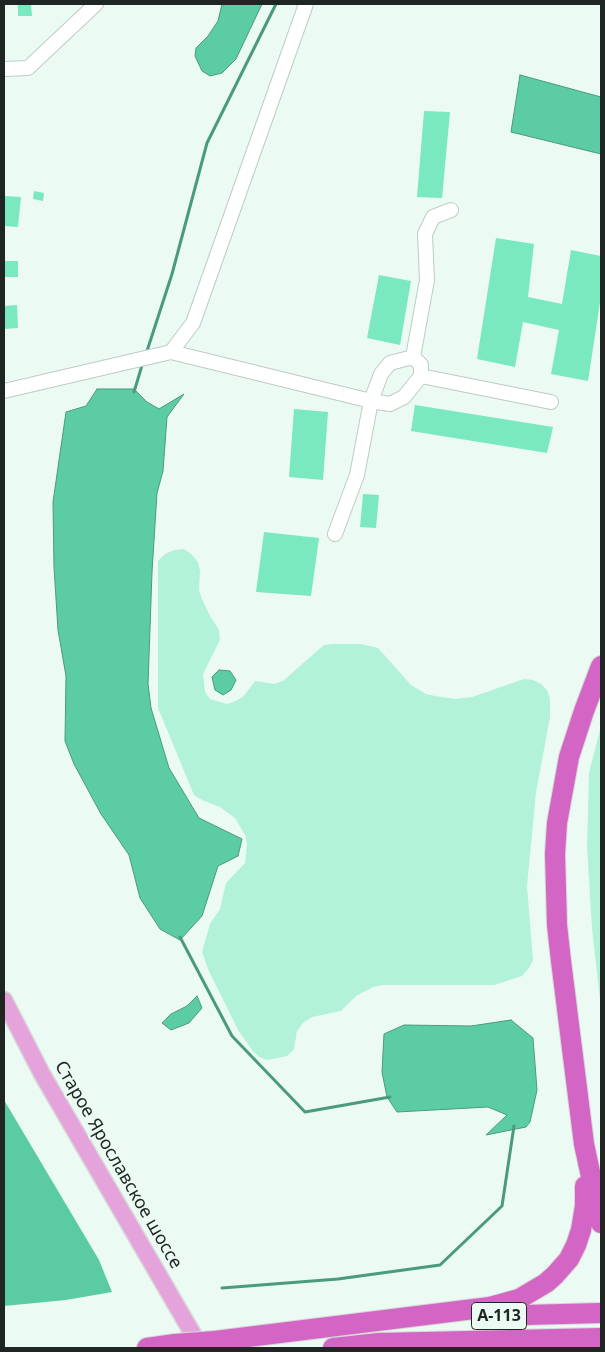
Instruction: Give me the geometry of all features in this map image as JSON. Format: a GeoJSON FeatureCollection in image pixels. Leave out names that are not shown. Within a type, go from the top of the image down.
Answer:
{"type":"FeatureCollection","features":[{"type":"Feature","properties":{"kind":"highway"},"geometry":{"type":"LineString","coordinates":[[601,666],[569,757],[557,823],[556,854],[557,925],[584,1144],[601,1223]]}},
{"type":"Feature","properties":{"kind":"highway"},"geometry":{"type":"LineString","coordinates":[[397,1319],[501,1305],[529,1294],[555,1276],[576,1245],[581,1230],[585,1206],[584,1144]]}},
{"type":"Feature","properties":{"kind":"highway","name":"А-113"},"geometry":{"type":"LineString","coordinates":[[147,1348],[175,1344],[208,1344],[397,1319],[601,1313]]}},
{"type":"Feature","properties":{"kind":"highway","name":"А-113"},"geometry":{"type":"LineString","coordinates":[[333,1348],[379,1343],[601,1338]]}},
{"type":"Feature","properties":{"kind":"main road","name":"Старое Ярославское шоссе"},"geometry":{"type":"LineString","coordinates":[[4,1000],[42,1074],[208,1344]]}},
{"type":"Feature","properties":{"kind":"lane"},"geometry":{"type":"LineString","coordinates":[[4,70],[28,68],[96,4]]}},
{"type":"Feature","properties":{"kind":"lane"},"geometry":{"type":"LineString","coordinates":[[171,352],[193,323],[306,4]]}},
{"type":"Feature","properties":{"kind":"lane"},"geometry":{"type":"LineString","coordinates":[[413,357],[427,280],[425,234],[433,217],[450,210]]}},
{"type":"Feature","properties":{"kind":"lane"},"geometry":{"type":"LineString","coordinates":[[4,391],[171,352],[390,404],[404,397],[422,376],[421,365],[413,357]]}},
{"type":"Feature","properties":{"kind":"lane"},"geometry":{"type":"LineString","coordinates":[[335,534],[357,475],[371,401],[381,374],[390,363],[413,357]]}},
{"type":"Feature","properties":{"kind":"lane"},"geometry":{"type":"LineString","coordinates":[[422,376],[551,402]]}},
{"type":"Feature","properties":{"kind":"lane"},"geometry":{"type":"LineString","coordinates":[[4,382],[33,384]]}},
{"type":"Feature","properties":{"kind":"lane"},"geometry":{"type":"LineString","coordinates":[[4,400],[33,384]]}},
{"type":"Feature","properties":{"kind":"shaded area"},"geometry":{"type":"Polygon","coordinates":[[[222,4],[262,4],[236,59],[222,73],[210,76],[202,71],[195,56],[196,48],[208,36],[218,21],[222,4]]]}},
{"type":"Feature","properties":{"kind":"shaded area"},"geometry":{"type":"Polygon","coordinates":[[[520,75],[601,97],[601,154],[511,132],[520,75]]]}},
{"type":"Feature","properties":{"kind":"shaded area"},"geometry":{"type":"Polygon","coordinates":[[[97,389],[134,389],[147,402],[159,409],[184,394],[167,417],[163,471],[157,493],[148,684],[151,708],[169,768],[199,818],[242,839],[238,856],[218,866],[202,916],[180,940],[160,929],[140,898],[129,855],[101,814],[74,764],[65,741],[66,676],[58,630],[54,567],[53,502],[66,412],[86,406],[97,389]]]}},
{"type":"Feature","properties":{"kind":"shaded area"},"geometry":{"type":"Polygon","coordinates":[[[184,549],[198,562],[200,571],[199,590],[210,616],[219,630],[220,640],[203,674],[205,692],[210,699],[227,704],[244,696],[255,681],[274,684],[283,681],[324,645],[333,644],[361,644],[378,648],[411,685],[426,694],[435,696],[455,699],[472,697],[524,679],[533,680],[547,690],[550,699],[550,717],[536,792],[527,886],[533,960],[522,976],[494,985],[383,985],[373,987],[356,996],[341,1011],[312,1017],[303,1023],[297,1031],[294,1049],[287,1056],[268,1060],[259,1057],[252,1050],[238,1030],[208,969],[202,952],[210,924],[220,909],[226,883],[245,863],[247,844],[245,835],[235,818],[220,807],[194,795],[158,708],[158,561],[165,554],[174,550],[184,549]]]}},
{"type":"Feature","properties":{"kind":"shaded area"},"geometry":{"type":"Polygon","coordinates":[[[219,670],[230,671],[236,680],[231,690],[223,695],[215,690],[212,677],[219,670]]]}},
{"type":"Feature","properties":{"kind":"shaded area"},"geometry":{"type":"Polygon","coordinates":[[[601,726],[601,1009],[592,928],[587,847],[589,773],[601,726]]]}},
{"type":"Feature","properties":{"kind":"shaded area"},"geometry":{"type":"Polygon","coordinates":[[[197,996],[202,1008],[189,1023],[171,1030],[162,1023],[171,1014],[187,1006],[197,996]]]}},
{"type":"Feature","properties":{"kind":"shaded area"},"geometry":{"type":"Polygon","coordinates":[[[511,1020],[533,1038],[537,1090],[530,1122],[526,1127],[486,1135],[507,1115],[488,1107],[397,1112],[387,1097],[382,1072],[384,1034],[404,1025],[471,1026],[511,1020]]]}},
{"type":"Feature","properties":{"kind":"shaded area"},"geometry":{"type":"Polygon","coordinates":[[[4,1100],[99,1260],[112,1292],[66,1300],[4,1306],[4,1100]]]}},
{"type":"Feature","properties":{"kind":"building"},"geometry":{"type":"Polygon","coordinates":[[[18,4],[31,4],[32,16],[18,16],[18,4]]]}},
{"type":"Feature","properties":{"kind":"building"},"geometry":{"type":"Polygon","coordinates":[[[424,111],[450,112],[442,198],[417,197],[424,111]]]}},
{"type":"Feature","properties":{"kind":"building"},"geometry":{"type":"Polygon","coordinates":[[[34,191],[44,193],[43,201],[33,199],[34,191]]]}},
{"type":"Feature","properties":{"kind":"building"},"geometry":{"type":"Polygon","coordinates":[[[4,196],[21,197],[18,227],[4,226],[4,196]]]}},
{"type":"Feature","properties":{"kind":"building"},"geometry":{"type":"Polygon","coordinates":[[[496,238],[534,244],[528,297],[562,304],[571,250],[601,256],[601,296],[588,381],[551,374],[559,330],[523,322],[515,367],[477,359],[496,238]]]}},
{"type":"Feature","properties":{"kind":"building"},"geometry":{"type":"Polygon","coordinates":[[[4,261],[18,261],[18,277],[4,277],[4,261]]]}},
{"type":"Feature","properties":{"kind":"building"},"geometry":{"type":"Polygon","coordinates":[[[379,275],[411,281],[400,345],[367,338],[379,275]]]}},
{"type":"Feature","properties":{"kind":"building"},"geometry":{"type":"Polygon","coordinates":[[[17,305],[18,328],[4,329],[4,306],[17,305]]]}},
{"type":"Feature","properties":{"kind":"building"},"geometry":{"type":"Polygon","coordinates":[[[415,405],[553,427],[547,453],[411,431],[415,405]]]}},
{"type":"Feature","properties":{"kind":"building"},"geometry":{"type":"Polygon","coordinates":[[[294,409],[328,412],[323,480],[289,477],[294,409]]]}},
{"type":"Feature","properties":{"kind":"building"},"geometry":{"type":"Polygon","coordinates":[[[363,494],[379,495],[376,528],[360,527],[363,494]]]}},
{"type":"Feature","properties":{"kind":"building"},"geometry":{"type":"Polygon","coordinates":[[[264,532],[319,538],[311,596],[256,592],[264,532]]]}},
{"type":"Feature","properties":{"kind":"waterway"},"geometry":{"type":"LineString","coordinates":[[146,354],[172,274],[207,143],[276,4]]}},
{"type":"Feature","properties":{"kind":"waterway"},"geometry":{"type":"LineString","coordinates":[[134,392],[143,362]]}},
{"type":"Feature","properties":{"kind":"waterway"},"geometry":{"type":"LineString","coordinates":[[180,937],[232,1036],[305,1112],[390,1097]]}},
{"type":"Feature","properties":{"kind":"waterway"},"geometry":{"type":"LineString","coordinates":[[222,1288],[338,1279],[440,1265],[502,1206],[514,1126]]}}]}
